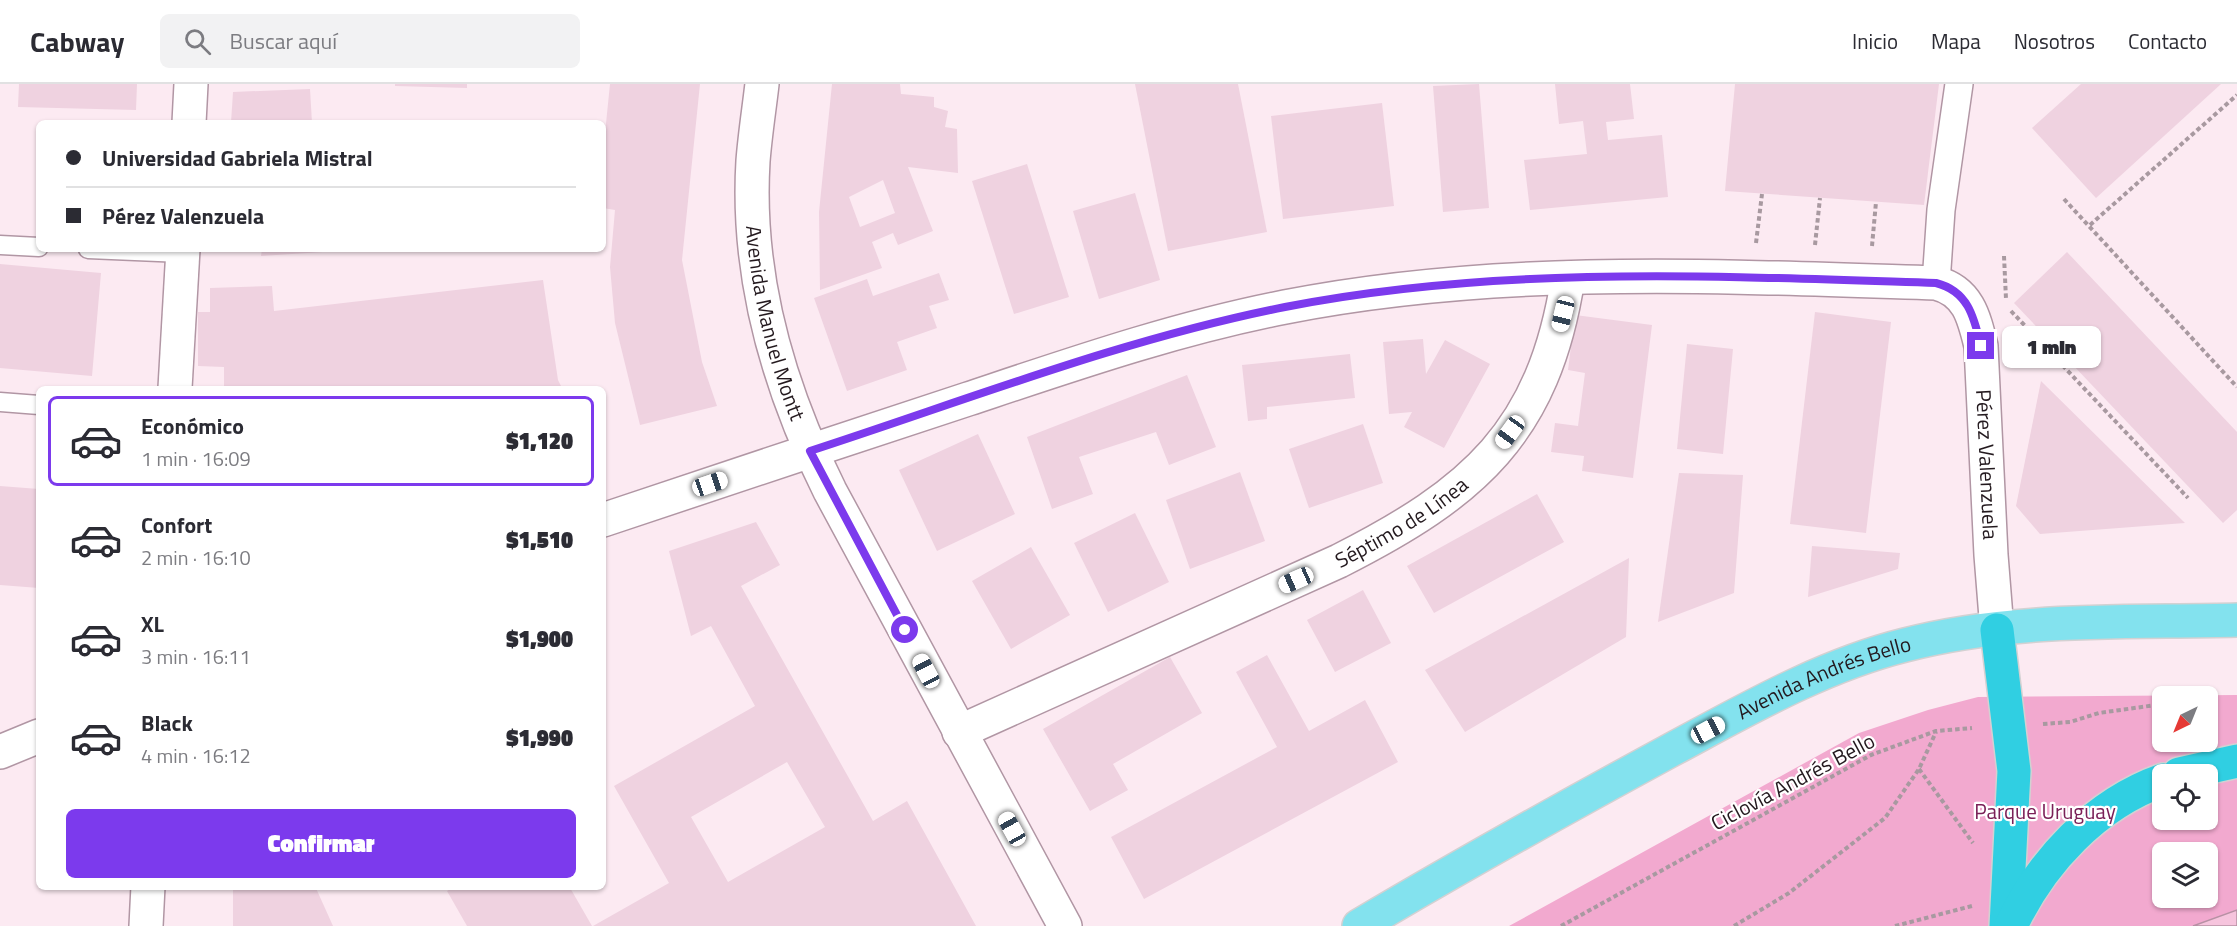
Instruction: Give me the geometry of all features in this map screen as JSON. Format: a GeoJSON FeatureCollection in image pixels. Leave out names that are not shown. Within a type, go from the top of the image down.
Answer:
{"type":"FeatureCollection","features":[{"type":"Feature","properties":{"kind":"highway"},"geometry":{"type":"LineString","coordinates":[[1997,630],[2011,727],[2014,803],[2006,926]]}},
{"type":"Feature","properties":{"kind":"highway"},"geometry":{"type":"LineString","coordinates":[[2218,765],[2237,761]]}},
{"type":"Feature","properties":{"kind":"highway"},"geometry":{"type":"LineString","coordinates":[[2011,926],[2036,881],[2079,832],[2129,795],[2152,785]]}},
{"type":"Feature","properties":{"kind":"main road","name":"Avenida Andrés Bello"},"geometry":{"type":"LineString","coordinates":[[1359,926],[1591,793],[1807,680],[1850,662],[1904,645],[1948,635],[1997,630],[2237,620]]}},
{"type":"Feature","properties":{"kind":"street"},"geometry":{"type":"LineString","coordinates":[[189,120],[191,84]]}},
{"type":"Feature","properties":{"kind":"street","name":"Avenida Manuel Montt"},"geometry":{"type":"LineString","coordinates":[[762,84],[753,162],[754,233],[762,300],[781,376],[810,451],[1065,926]]}},
{"type":"Feature","properties":{"kind":"street"},"geometry":{"type":"LineString","coordinates":[[1936,283],[1941,210],[1959,84]]}},
{"type":"Feature","properties":{"kind":"street"},"geometry":{"type":"LineString","coordinates":[[175,386],[182,252]]}},
{"type":"Feature","properties":{"kind":"street","name":"Pérez Valenzuela"},"geometry":{"type":"LineString","coordinates":[[606,519],[1100,355],[1237,317],[1288,306],[1476,282],[1568,278],[1753,276],[1936,283],[1946,285],[1963,298],[1973,315],[1981,346],[1997,630]]}},
{"type":"Feature","properties":{"kind":"street","name":"Séptimo de Línea"},"geometry":{"type":"LineString","coordinates":[[959,732],[1339,561],[1383,539],[1452,494],[1500,446],[1538,389],[1553,352],[1568,278]]}},
{"type":"Feature","properties":{"kind":"street"},"geometry":{"type":"LineString","coordinates":[[0,752],[36,737]]}},
{"type":"Feature","properties":{"kind":"street"},"geometry":{"type":"LineString","coordinates":[[146,926],[148,890]]}},
{"type":"Feature","properties":{"kind":"lane"},"geometry":{"type":"LineString","coordinates":[[0,244],[36,246]]}},
{"type":"Feature","properties":{"kind":"lane"},"geometry":{"type":"LineString","coordinates":[[0,402],[36,405]]}},
{"type":"Feature","properties":{"kind":"path"},"geometry":{"type":"LineString","coordinates":[[2090,225],[2237,95]]}},
{"type":"Feature","properties":{"kind":"path"},"geometry":{"type":"LineString","coordinates":[[1753,276],[1762,194]]}},
{"type":"Feature","properties":{"kind":"path"},"geometry":{"type":"LineString","coordinates":[[1811,278],[1820,198]]}},
{"type":"Feature","properties":{"kind":"path"},"geometry":{"type":"LineString","coordinates":[[2064,198],[2237,387]]}},
{"type":"Feature","properties":{"kind":"path"},"geometry":{"type":"LineString","coordinates":[[1869,280],[1876,202]]}},
{"type":"Feature","properties":{"kind":"path"},"geometry":{"type":"LineString","coordinates":[[2004,256],[2007,307],[2188,498]]}},
{"type":"Feature","properties":{"kind":"path","name":"Ciclovía Andrés Bello"},"geometry":{"type":"LineString","coordinates":[[1561,926],[1870,755],[1936,731],[1952,728],[2011,727],[2070,722],[2099,713],[2152,706]]}},
{"type":"Feature","properties":{"kind":"path"},"geometry":{"type":"LineString","coordinates":[[1734,926],[1789,893],[1875,828],[1885,818],[1919,769],[1936,731]]}},
{"type":"Feature","properties":{"kind":"path"},"geometry":{"type":"LineString","coordinates":[[1919,769],[1974,845]]}},
{"type":"Feature","properties":{"kind":"path"},"geometry":{"type":"LineString","coordinates":[[1895,926],[1973,906],[1973,896]]}},
{"type":"Feature","properties":{"kind":"green space","name":"Parque Uruguay"},"geometry":{"type":"Polygon","coordinates":[[[2218,695],[2237,695],[2237,926],[1509,926],[1859,733],[1928,710],[1978,697],[2152,696],[2152,752],[2218,752],[2218,695]]]}},
{"type":"Feature","properties":{"kind":"shaded area"},"geometry":{"type":"Polygon","coordinates":[[[2237,910],[2237,926],[2193,926],[2237,910]]]}},
{"type":"Feature","properties":{"kind":"building"},"geometry":{"type":"Polygon","coordinates":[[[19,84],[137,84],[136,110],[18,107],[19,84]]]}},
{"type":"Feature","properties":{"kind":"building"},"geometry":{"type":"Polygon","coordinates":[[[395,84],[467,84],[467,88],[395,86],[395,84]]]}},
{"type":"Feature","properties":{"kind":"building"},"geometry":{"type":"Polygon","coordinates":[[[610,84],[700,84],[682,260],[702,362],[717,406],[640,425],[615,323],[610,267],[615,210],[606,208],[606,123],[610,84]]]}},
{"type":"Feature","properties":{"kind":"building"},"geometry":{"type":"Polygon","coordinates":[[[832,84],[900,84],[901,94],[934,97],[934,107],[948,111],[945,127],[957,129],[958,173],[908,167],[933,231],[898,245],[893,233],[872,242],[882,268],[820,290],[819,212],[832,84]],[[883,180],[849,197],[860,227],[895,213],[883,180]]]}},
{"type":"Feature","properties":{"kind":"building"},"geometry":{"type":"Polygon","coordinates":[[[1135,84],[1238,84],[1267,232],[1168,251],[1135,84]]]}},
{"type":"Feature","properties":{"kind":"building"},"geometry":{"type":"Polygon","coordinates":[[[1479,84],[1489,208],[1443,212],[1433,86],[1479,84]]]}},
{"type":"Feature","properties":{"kind":"building"},"geometry":{"type":"Polygon","coordinates":[[[1555,84],[1630,84],[1634,119],[1606,122],[1608,140],[1662,135],[1668,197],[1530,210],[1524,160],[1587,154],[1583,121],[1559,124],[1555,84]]]}},
{"type":"Feature","properties":{"kind":"building"},"geometry":{"type":"Polygon","coordinates":[[[1735,84],[1939,84],[1924,205],[1725,191],[1735,84]]]}},
{"type":"Feature","properties":{"kind":"building"},"geometry":{"type":"Polygon","coordinates":[[[2081,84],[2221,84],[2096,198],[2032,128],[2081,84]]]}},
{"type":"Feature","properties":{"kind":"building"},"geometry":{"type":"Polygon","coordinates":[[[310,89],[312,120],[231,120],[233,92],[310,89]]]}},
{"type":"Feature","properties":{"kind":"building"},"geometry":{"type":"Polygon","coordinates":[[[1382,103],[1394,206],[1283,219],[1271,116],[1382,103]]]}},
{"type":"Feature","properties":{"kind":"building"},"geometry":{"type":"Polygon","coordinates":[[[1027,164],[1069,297],[1014,314],[972,181],[1027,164]]]}},
{"type":"Feature","properties":{"kind":"building"},"geometry":{"type":"Polygon","coordinates":[[[1135,193],[1160,280],[1099,299],[1073,211],[1135,193]]]}},
{"type":"Feature","properties":{"kind":"building"},"geometry":{"type":"Polygon","coordinates":[[[262,252],[323,252],[261,256],[262,252]]]}},
{"type":"Feature","properties":{"kind":"building"},"geometry":{"type":"Polygon","coordinates":[[[2067,252],[2237,432],[2237,510],[2223,523],[2014,303],[2067,252]]]}},
{"type":"Feature","properties":{"kind":"building"},"geometry":{"type":"Polygon","coordinates":[[[0,264],[101,273],[92,376],[0,368],[0,264]]]}},
{"type":"Feature","properties":{"kind":"building"},"geometry":{"type":"Polygon","coordinates":[[[939,273],[949,300],[929,306],[937,328],[897,342],[907,370],[847,391],[814,298],[867,279],[873,296],[939,273]]]}},
{"type":"Feature","properties":{"kind":"building"},"geometry":{"type":"Polygon","coordinates":[[[543,280],[558,380],[561,386],[224,386],[224,367],[198,366],[198,312],[210,312],[210,288],[272,286],[274,311],[543,280]]]}},
{"type":"Feature","properties":{"kind":"building"},"geometry":{"type":"Polygon","coordinates":[[[1815,312],[1891,322],[1866,533],[1790,524],[1815,312]]]}},
{"type":"Feature","properties":{"kind":"building"},"geometry":{"type":"Polygon","coordinates":[[[1575,315],[1652,325],[1633,478],[1582,471],[1584,456],[1551,452],[1555,423],[1578,426],[1585,373],[1568,370],[1575,315]]]}},
{"type":"Feature","properties":{"kind":"building"},"geometry":{"type":"Polygon","coordinates":[[[1423,339],[1426,374],[1445,340],[1490,364],[1444,448],[1404,427],[1412,412],[1389,414],[1383,342],[1423,339]]]}},
{"type":"Feature","properties":{"kind":"building"},"geometry":{"type":"Polygon","coordinates":[[[1687,344],[1733,349],[1723,454],[1677,449],[1687,344]]]}},
{"type":"Feature","properties":{"kind":"building"},"geometry":{"type":"Polygon","coordinates":[[[1350,354],[1355,398],[1267,407],[1267,419],[1248,421],[1242,365],[1350,354]]]}},
{"type":"Feature","properties":{"kind":"building"},"geometry":{"type":"Polygon","coordinates":[[[1187,375],[1216,447],[1169,465],[1156,432],[1079,457],[1093,494],[1052,509],[1027,437],[1187,375]]]}},
{"type":"Feature","properties":{"kind":"building"},"geometry":{"type":"Polygon","coordinates":[[[2041,381],[2185,523],[2040,534],[2016,506],[2041,381]]]}},
{"type":"Feature","properties":{"kind":"building"},"geometry":{"type":"Polygon","coordinates":[[[1363,424],[1383,483],[1309,508],[1289,449],[1363,424]]]}},
{"type":"Feature","properties":{"kind":"building"},"geometry":{"type":"Polygon","coordinates":[[[978,434],[1015,514],[937,551],[899,470],[978,434]]]}},
{"type":"Feature","properties":{"kind":"building"},"geometry":{"type":"Polygon","coordinates":[[[1240,472],[1265,541],[1190,569],[1166,500],[1240,472]]]}},
{"type":"Feature","properties":{"kind":"building"},"geometry":{"type":"Polygon","coordinates":[[[1679,473],[1743,475],[1734,593],[1658,622],[1679,473]]]}},
{"type":"Feature","properties":{"kind":"building"},"geometry":{"type":"Polygon","coordinates":[[[0,486],[36,489],[36,588],[0,585],[0,486]]]}},
{"type":"Feature","properties":{"kind":"building"},"geometry":{"type":"Polygon","coordinates":[[[1537,494],[1564,542],[1434,613],[1407,566],[1537,494]]]}},
{"type":"Feature","properties":{"kind":"building"},"geometry":{"type":"Polygon","coordinates":[[[1135,513],[1169,582],[1108,612],[1074,543],[1135,513]]]}},
{"type":"Feature","properties":{"kind":"building"},"geometry":{"type":"Polygon","coordinates":[[[756,522],[780,565],[741,586],[873,821],[907,801],[976,926],[593,926],[669,883],[614,786],[755,706],[711,626],[691,636],[669,551],[756,522]],[[787,762],[691,817],[728,882],[825,827],[787,762]]]}},
{"type":"Feature","properties":{"kind":"building"},"geometry":{"type":"Polygon","coordinates":[[[1812,546],[1900,553],[1898,569],[1808,597],[1812,546]]]}},
{"type":"Feature","properties":{"kind":"building"},"geometry":{"type":"Polygon","coordinates":[[[1031,547],[1070,615],[1011,649],[972,581],[1031,547]]]}},
{"type":"Feature","properties":{"kind":"building"},"geometry":{"type":"Polygon","coordinates":[[[1629,558],[1626,637],[1465,732],[1425,670],[1629,558]]]}},
{"type":"Feature","properties":{"kind":"building"},"geometry":{"type":"Polygon","coordinates":[[[1363,590],[1391,643],[1335,672],[1307,620],[1363,590]]]}},
{"type":"Feature","properties":{"kind":"building"},"geometry":{"type":"Polygon","coordinates":[[[1267,655],[1309,731],[1365,700],[1398,762],[1144,899],[1111,837],[1277,747],[1236,672],[1267,655]]]}},
{"type":"Feature","properties":{"kind":"building"},"geometry":{"type":"Polygon","coordinates":[[[1170,657],[1202,713],[1113,764],[1128,790],[1090,811],[1043,729],[1170,657]]]}},
{"type":"Feature","properties":{"kind":"building"},"geometry":{"type":"Polygon","coordinates":[[[233,890],[317,890],[333,926],[233,926],[233,890]]]}},
{"type":"Feature","properties":{"kind":"building"},"geometry":{"type":"Polygon","coordinates":[[[571,890],[592,926],[467,926],[447,891],[571,890]]]}},
{"type":"Feature","properties":{"kind":"route"},"geometry":{"type":"LineString","coordinates":[[905,630],[810,451],[1100,355],[1237,317],[1288,306],[1356,296],[1476,282],[1568,278],[1753,276],[1936,283],[1946,285],[1963,298],[1973,315],[1981,346]]}}]}
